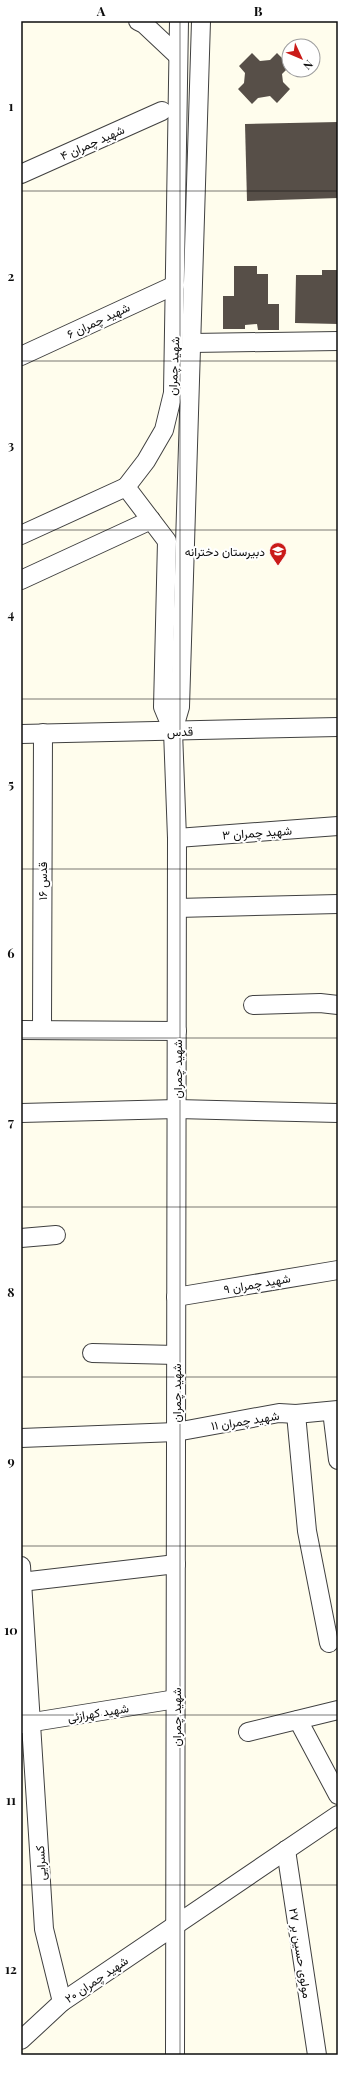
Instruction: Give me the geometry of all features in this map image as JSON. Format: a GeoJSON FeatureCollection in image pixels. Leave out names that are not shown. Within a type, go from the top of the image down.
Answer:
{"type":"FeatureCollection","features":[{"type":"Feature","properties":{"kind":"street"},"geometry":{"type":"LineString","coordinates":[[138,21],[178,56]]}},
{"type":"Feature","properties":{"kind":"street","name":"شهید چمران"},"geometry":{"type":"LineString","coordinates":[[173,731],[163,707],[167,541],[126,487],[146,461],[164,430],[174,393],[179,21]]}},
{"type":"Feature","properties":{"kind":"street","name":"شهید چمران"},"geometry":{"type":"LineString","coordinates":[[175,2055],[177,838],[173,731],[180,707],[201,21]]}},
{"type":"Feature","properties":{"kind":"street","name":"شهید چمران ۴"},"geometry":{"type":"LineString","coordinates":[[21,174],[162,111]]}},
{"type":"Feature","properties":{"kind":"street","name":"شهید چمران ۶"},"geometry":{"type":"LineString","coordinates":[[21,356],[175,285]]}},
{"type":"Feature","properties":{"kind":"street"},"geometry":{"type":"LineString","coordinates":[[192,343],[338,341]]}},
{"type":"Feature","properties":{"kind":"street"},"geometry":{"type":"LineString","coordinates":[[21,535],[126,487]]}},
{"type":"Feature","properties":{"kind":"street"},"geometry":{"type":"LineString","coordinates":[[21,580],[150,520]]}},
{"type":"Feature","properties":{"kind":"street","name":"قدس"},"geometry":{"type":"LineString","coordinates":[[21,734],[338,727]]}},
{"type":"Feature","properties":{"kind":"street","name":"قدس ۱۶"},"geometry":{"type":"LineString","coordinates":[[42,734],[42,1029]]}},
{"type":"Feature","properties":{"kind":"street","name":"شهید چمران ۳"},"geometry":{"type":"LineString","coordinates":[[177,838],[338,826]]}},
{"type":"Feature","properties":{"kind":"street"},"geometry":{"type":"LineString","coordinates":[[177,908],[338,904]]}},
{"type":"Feature","properties":{"kind":"street"},"geometry":{"type":"LineString","coordinates":[[253,1005],[320,1003],[338,1005]]}},
{"type":"Feature","properties":{"kind":"street"},"geometry":{"type":"LineString","coordinates":[[21,1030],[176,1031]]}},
{"type":"Feature","properties":{"kind":"street"},"geometry":{"type":"LineString","coordinates":[[21,1113],[176,1109],[338,1113]]}},
{"type":"Feature","properties":{"kind":"street"},"geometry":{"type":"LineString","coordinates":[[21,1238],[56,1235]]}},
{"type":"Feature","properties":{"kind":"street","name":"شهید چمران ۹"},"geometry":{"type":"LineString","coordinates":[[176,1297],[338,1270]]}},
{"type":"Feature","properties":{"kind":"street"},"geometry":{"type":"LineString","coordinates":[[92,1353],[176,1355]]}},
{"type":"Feature","properties":{"kind":"street"},"geometry":{"type":"LineString","coordinates":[[335,1410],[338,1460]]}},
{"type":"Feature","properties":{"kind":"street","name":"شهید چمران ۱۱"},"geometry":{"type":"LineString","coordinates":[[21,1438],[176,1432],[278,1413],[296,1414],[335,1410]]}},
{"type":"Feature","properties":{"kind":"street"},"geometry":{"type":"LineString","coordinates":[[296,1414],[307,1531],[329,1643]]}},
{"type":"Feature","properties":{"kind":"street"},"geometry":{"type":"LineString","coordinates":[[22,1577],[176,1564]]}},
{"type":"Feature","properties":{"kind":"street","name":"کسرایی"},"geometry":{"type":"LineString","coordinates":[[22,1577],[26,1723],[44,1929],[62,2002]]}},
{"type":"Feature","properties":{"kind":"street","name":"شهید کهرازئی"},"geometry":{"type":"LineString","coordinates":[[26,1723],[176,1700]]}},
{"type":"Feature","properties":{"kind":"street"},"geometry":{"type":"LineString","coordinates":[[248,1732],[338,1710]]}},
{"type":"Feature","properties":{"kind":"street"},"geometry":{"type":"LineString","coordinates":[[298,1720],[338,1795]]}},
{"type":"Feature","properties":{"kind":"street","name":"شهید چمران ۲۰"},"geometry":{"type":"LineString","coordinates":[[21,2040],[62,2002],[338,1815]]}},
{"type":"Feature","properties":{"kind":"street","name":"مولوی حسین بر ۲۷"},"geometry":{"type":"LineString","coordinates":[[286,1850],[317,2055]]}},
{"type":"Feature","properties":{"kind":"street"},"geometry":{"type":"LineString","coordinates":[[21,2047],[23,2055]]}},
{"type":"Feature","properties":{"kind":"building"},"geometry":{"type":"Polygon","coordinates":[[[252,53],[260,61],[270,60],[277,53],[281,57],[281,78],[290,89],[277,103],[270,96],[258,98],[252,104],[238,89],[244,83],[245,73],[239,66],[252,53]]]}},
{"type":"Feature","properties":{"kind":"building"},"geometry":{"type":"Polygon","coordinates":[[[338,122],[338,198],[247,201],[245,124],[338,122]]]}},
{"type":"Feature","properties":{"kind":"building"},"geometry":{"type":"Polygon","coordinates":[[[234,266],[257,266],[257,274],[268,274],[268,304],[279,304],[279,330],[258,330],[257,324],[245,325],[245,329],[223,329],[223,296],[234,296],[234,266]]]}},
{"type":"Feature","properties":{"kind":"building"},"geometry":{"type":"Polygon","coordinates":[[[322,270],[338,270],[338,324],[295,323],[296,275],[322,275],[322,270]]]}},
{"type":"Feature","properties":{"kind":"place","name":"دبیرستان دخترانه"},"geometry":{"type":"Point","coordinates":[278,566]}}]}
